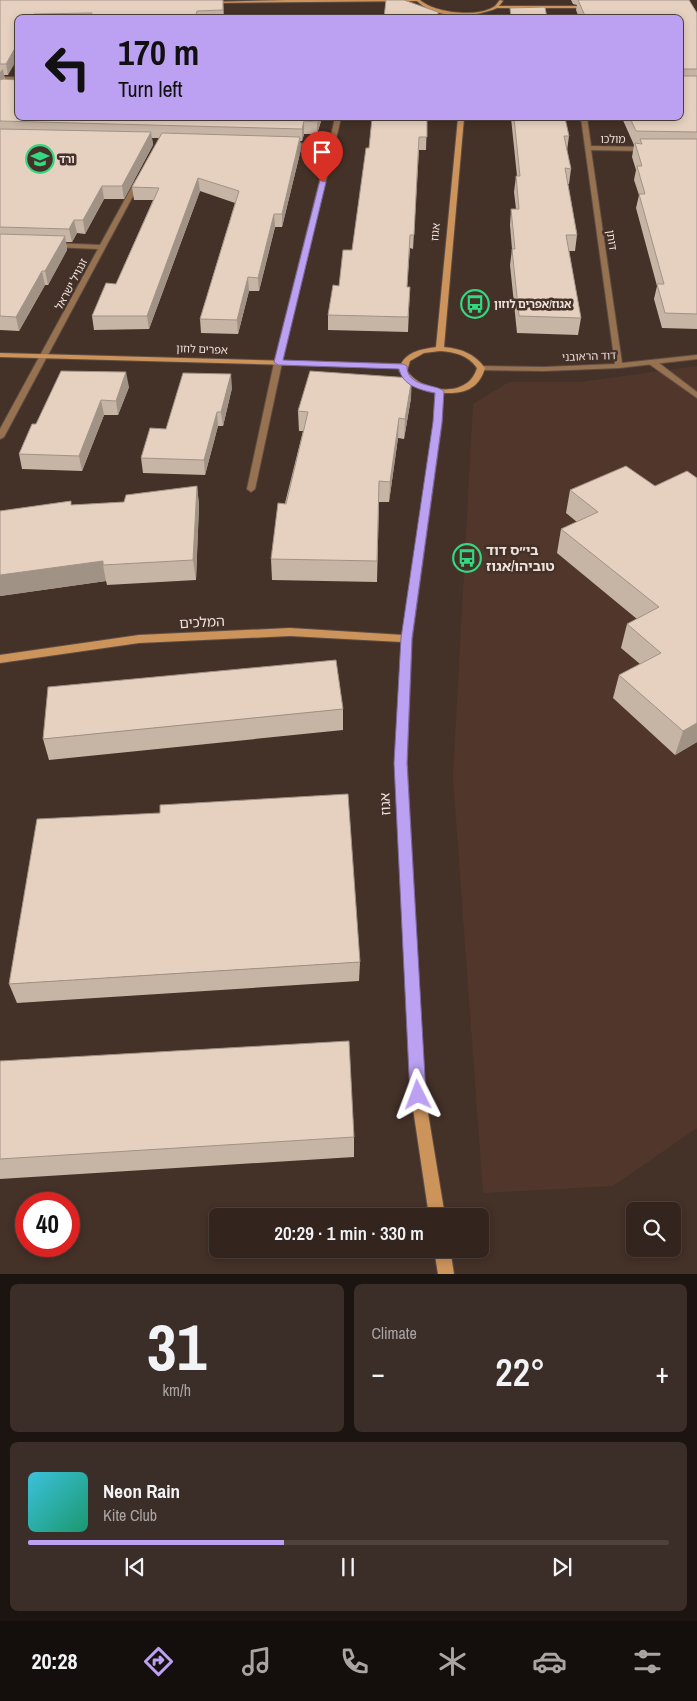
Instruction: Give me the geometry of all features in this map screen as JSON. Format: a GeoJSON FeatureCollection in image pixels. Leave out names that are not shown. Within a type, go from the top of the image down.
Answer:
{"type":"FeatureCollection","features":[{"type":"Feature","properties":{"kind":"street"},"geometry":{"type":"LineString","coordinates":[[201,2],[418,0],[429,9],[454,15]]}},
{"type":"Feature","properties":{"kind":"street"},"geometry":{"type":"LineString","coordinates":[[498,6],[501,0]]}},
{"type":"Feature","properties":{"kind":"street"},"geometry":{"type":"LineString","coordinates":[[464,15],[482,12],[498,6],[598,7]]}},
{"type":"Feature","properties":{"kind":"street"},"geometry":{"type":"LineString","coordinates":[[0,78],[15,79]]}},
{"type":"Feature","properties":{"kind":"street"},"geometry":{"type":"LineString","coordinates":[[4,86],[15,80]]}},
{"type":"Feature","properties":{"kind":"street"},"geometry":{"type":"LineString","coordinates":[[251,489],[278,362],[338,120]]}},
{"type":"Feature","properties":{"kind":"street","name":"אגוז"},"geometry":{"type":"LineString","coordinates":[[440,349],[461,120]]}},
{"type":"Feature","properties":{"kind":"street","name":"דותן"},"geometry":{"type":"LineString","coordinates":[[584,120],[619,366]]}},
{"type":"Feature","properties":{"kind":"street"},"geometry":{"type":"LineString","coordinates":[[284,144],[331,146]]}},
{"type":"Feature","properties":{"kind":"street","name":"מולכו"},"geometry":{"type":"LineString","coordinates":[[589,148],[658,149]]}},
{"type":"Feature","properties":{"kind":"street","name":"זנגויל ישראל"},"geometry":{"type":"LineString","coordinates":[[0,437],[142,174]]}},
{"type":"Feature","properties":{"kind":"street"},"geometry":{"type":"LineString","coordinates":[[47,245],[103,247]]}},
{"type":"Feature","properties":{"kind":"street"},"geometry":{"type":"LineString","coordinates":[[440,349],[462,352],[471,356],[481,368],[478,380],[471,385],[451,391],[440,391],[422,387],[409,380],[403,371],[403,366],[409,357],[440,349]]}},
{"type":"Feature","properties":{"kind":"street","name":"אפרים לוזון"},"geometry":{"type":"LineString","coordinates":[[0,354],[403,366]]}},
{"type":"Feature","properties":{"kind":"street","name":"דוד הראובני"},"geometry":{"type":"LineString","coordinates":[[481,368],[544,369],[619,366],[697,357]]}},
{"type":"Feature","properties":{"kind":"street"},"geometry":{"type":"LineString","coordinates":[[652,362],[697,396]]}},
{"type":"Feature","properties":{"kind":"street"},"geometry":{"type":"LineString","coordinates":[[683,385],[697,385]]}},
{"type":"Feature","properties":{"kind":"street","name":"אגוז"},"geometry":{"type":"LineString","coordinates":[[436,1208],[418,1095],[401,763],[407,638],[438,422],[440,391]]}},
{"type":"Feature","properties":{"kind":"street","name":"המלכים"},"geometry":{"type":"LineString","coordinates":[[0,659],[139,639],[290,632],[407,638]]}},
{"type":"Feature","properties":{"kind":"street"},"geometry":{"type":"LineString","coordinates":[[443,1258],[446,1274]]}},
{"type":"Feature","properties":{"kind":"shaded area"},"geometry":{"type":"Polygon","coordinates":[[[697,366],[697,1128],[613,1186],[483,1193],[453,777],[473,404],[509,382],[580,382],[697,366]]]}},
{"type":"Feature","properties":{"kind":"building"},"geometry":{"type":"Polygon","coordinates":[[[0,0],[223,0],[223,10],[197,11],[196,15],[91,15],[92,13],[15,15],[15,48],[6,64],[0,64],[0,0]]]}},
{"type":"Feature","properties":{"kind":"building"},"geometry":{"type":"Polygon","coordinates":[[[386,0],[404,0],[438,12],[438,15],[384,15],[386,0]]]}},
{"type":"Feature","properties":{"kind":"building"},"geometry":{"type":"Polygon","coordinates":[[[578,0],[689,0],[697,13],[697,69],[683,69],[683,15],[585,15],[578,0]]]}},
{"type":"Feature","properties":{"kind":"building"},"geometry":{"type":"Polygon","coordinates":[[[545,7],[546,15],[511,15],[510,8],[545,7]]]}},
{"type":"Feature","properties":{"kind":"building"},"geometry":{"type":"Polygon","coordinates":[[[683,76],[697,76],[697,132],[636,131],[631,120],[683,120],[683,76]]]}},
{"type":"Feature","properties":{"kind":"building"},"geometry":{"type":"Polygon","coordinates":[[[0,80],[15,80],[15,120],[318,120],[317,122],[304,121],[302,129],[0,121],[0,80]]]}},
{"type":"Feature","properties":{"kind":"building"},"geometry":{"type":"Polygon","coordinates":[[[372,120],[427,120],[427,137],[419,137],[414,235],[410,235],[407,287],[410,287],[408,317],[328,315],[333,285],[339,286],[343,250],[352,250],[366,148],[369,148],[372,120]]]}},
{"type":"Feature","properties":{"kind":"building"},"geometry":{"type":"Polygon","coordinates":[[[514,120],[565,120],[569,136],[564,136],[571,169],[565,168],[577,235],[566,235],[581,318],[519,316],[512,249],[515,249],[511,209],[519,209],[516,176],[520,176],[514,120]]]}},
{"type":"Feature","properties":{"kind":"building"},"geometry":{"type":"Polygon","coordinates":[[[0,129],[151,132],[122,186],[102,186],[83,220],[74,220],[69,229],[0,227],[0,129]]]}},
{"type":"Feature","properties":{"kind":"building"},"geometry":{"type":"Polygon","coordinates":[[[162,133],[300,137],[282,214],[274,214],[258,278],[248,277],[237,320],[200,319],[239,191],[198,178],[147,316],[92,316],[106,283],[116,284],[159,188],[132,187],[162,133]]]}},
{"type":"Feature","properties":{"kind":"building"},"geometry":{"type":"Polygon","coordinates":[[[640,139],[697,139],[697,314],[665,313],[657,284],[664,284],[639,194],[645,194],[637,166],[642,166],[635,143],[642,144],[640,139]]]}},
{"type":"Feature","properties":{"kind":"building"},"geometry":{"type":"Polygon","coordinates":[[[0,234],[65,236],[45,271],[42,271],[16,317],[0,316],[0,234]]]}},
{"type":"Feature","properties":{"kind":"building"},"geometry":{"type":"Polygon","coordinates":[[[61,371],[126,372],[116,401],[101,400],[79,456],[19,454],[32,424],[36,424],[61,371]]]}},
{"type":"Feature","properties":{"kind":"building"},"geometry":{"type":"Polygon","coordinates":[[[310,371],[412,378],[405,419],[399,418],[390,482],[379,481],[377,561],[271,559],[278,503],[286,504],[308,412],[298,411],[310,371]]]}},
{"type":"Feature","properties":{"kind":"building"},"geometry":{"type":"Polygon","coordinates":[[[183,373],[231,374],[221,412],[217,412],[204,460],[141,458],[150,428],[166,429],[183,373]]]}},
{"type":"Feature","properties":{"kind":"building"},"geometry":{"type":"Polygon","coordinates":[[[626,466],[655,486],[687,471],[697,478],[697,723],[683,731],[619,675],[661,653],[627,624],[659,607],[561,529],[598,512],[570,490],[626,466]]]}},
{"type":"Feature","properties":{"kind":"building"},"geometry":{"type":"Polygon","coordinates":[[[197,486],[193,560],[103,565],[103,561],[0,575],[0,511],[71,501],[71,505],[124,502],[126,495],[197,486]]]}},
{"type":"Feature","properties":{"kind":"building"},"geometry":{"type":"Polygon","coordinates":[[[336,660],[343,709],[43,739],[48,687],[336,660]]]}},
{"type":"Feature","properties":{"kind":"building"},"geometry":{"type":"Polygon","coordinates":[[[348,794],[360,962],[9,984],[37,819],[160,813],[160,805],[348,794]]]}},
{"type":"Feature","properties":{"kind":"building"},"geometry":{"type":"Polygon","coordinates":[[[349,1041],[354,1137],[0,1159],[0,1061],[349,1041]]]}},
{"type":"Feature","properties":{"kind":"place","name":"ורד"},"geometry":{"type":"Point","coordinates":[40,159]}},
{"type":"Feature","properties":{"kind":"place","name":"אגוז/אפרים לוזון"},"geometry":{"type":"Point","coordinates":[475,304]}},
{"type":"Feature","properties":{"kind":"place","name":"בי״ס דוד טוביהו/אגוז"},"geometry":{"type":"Point","coordinates":[467,558]}},
{"type":"Feature","properties":{"kind":"route"},"geometry":{"type":"LineString","coordinates":[[322,182],[278,362],[403,366],[405,376],[409,380],[422,387],[440,391],[438,422],[407,638],[401,763],[418,1095]]}}]}
